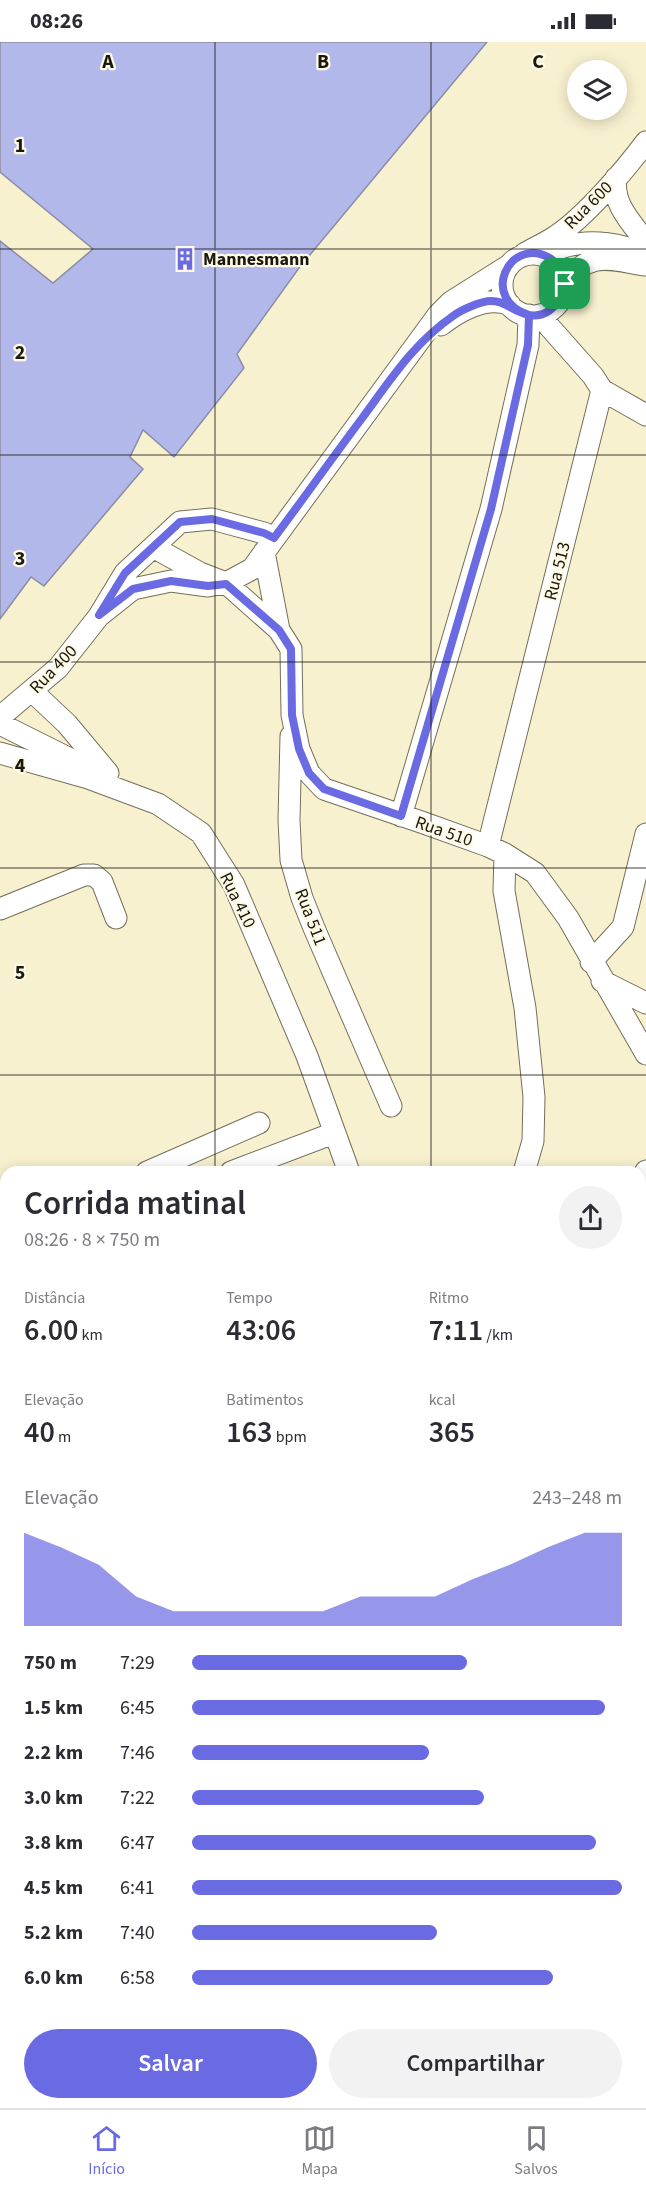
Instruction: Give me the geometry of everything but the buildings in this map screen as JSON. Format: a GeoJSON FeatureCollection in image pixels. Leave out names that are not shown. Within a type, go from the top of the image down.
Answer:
{"type":"FeatureCollection","features":[{"type":"Feature","properties":{"kind":"street","name":"Rua 600"},"geometry":{"type":"LineString","coordinates":[[415,347],[438,315],[451,302],[564,230],[579,217],[646,142]]}},
{"type":"Feature","properties":{"kind":"street"},"geometry":{"type":"LineString","coordinates":[[616,178],[615,194],[619,206],[646,242]]}},
{"type":"Feature","properties":{"kind":"street"},"geometry":{"type":"LineString","coordinates":[[545,256],[565,246],[585,243],[611,244],[634,249],[646,255]]}},
{"type":"Feature","properties":{"kind":"street"},"geometry":{"type":"LineString","coordinates":[[565,284],[561,270],[552,259],[529,254],[514,261],[502,282],[502,290],[510,305],[518,312],[534,315],[550,311],[558,304],[565,284],[581,265],[606,258],[646,266]]}},
{"type":"Feature","properties":{"kind":"street"},"geometry":{"type":"LineString","coordinates":[[99,615],[133,589],[171,581],[208,586],[226,584],[252,569],[415,347],[455,314],[489,301],[510,305]]}},
{"type":"Feature","properties":{"kind":"street"},"geometry":{"type":"LineString","coordinates":[[534,315],[593,376],[602,390],[646,415]]}},
{"type":"Feature","properties":{"kind":"street"},"geometry":{"type":"LineString","coordinates":[[401,816],[491,509],[534,315]]}},
{"type":"Feature","properties":{"kind":"street","name":"Rua 513"},"geometry":{"type":"LineString","coordinates":[[526,1166],[533,1141],[534,1097],[525,1008],[496,850],[602,390]]}},
{"type":"Feature","properties":{"kind":"street"},"geometry":{"type":"LineString","coordinates":[[99,615],[125,573],[180,522],[212,519],[264,533],[269,545]]}},
{"type":"Feature","properties":{"kind":"street","name":"Rua 510"},"geometry":{"type":"LineString","coordinates":[[269,545],[279,630]]}},
{"type":"Feature","properties":{"kind":"street","name":"Rua 510"},"geometry":{"type":"LineString","coordinates":[[153,547],[200,573],[226,584],[279,630],[291,649],[292,715],[299,749],[309,773],[324,789],[496,850],[534,873],[568,918],[596,971],[646,1054]]}},
{"type":"Feature","properties":{"kind":"street","name":"Rua 400"},"geometry":{"type":"LineString","coordinates":[[0,717],[33,692],[58,668],[99,615]]}},
{"type":"Feature","properties":{"kind":"street"},"geometry":{"type":"LineString","coordinates":[[33,692],[67,724],[114,780]]}},
{"type":"Feature","properties":{"kind":"street","name":"Rua 511"},"geometry":{"type":"LineString","coordinates":[[292,715],[289,786],[291,860],[314,928],[391,1106]]}},
{"type":"Feature","properties":{"kind":"street"},"geometry":{"type":"LineString","coordinates":[[0,724],[158,804]]}},
{"type":"Feature","properties":{"kind":"street","name":"Rua 410"},"geometry":{"type":"LineString","coordinates":[[0,753],[88,778],[158,804],[201,833],[234,885],[307,1056],[347,1166]]}},
{"type":"Feature","properties":{"kind":"street"},"geometry":{"type":"LineString","coordinates":[[646,834],[623,927],[596,971],[646,1003]]}},
{"type":"Feature","properties":{"kind":"street"},"geometry":{"type":"LineString","coordinates":[[0,909],[84,875],[94,875],[102,882],[116,918]]}},
{"type":"Feature","properties":{"kind":"street"},"geometry":{"type":"LineString","coordinates":[[161,1166],[259,1123]]}},
{"type":"Feature","properties":{"kind":"street"},"geometry":{"type":"LineString","coordinates":[[247,1166],[334,1133]]}},
{"type":"Feature","properties":{"kind":"shaded area"},"geometry":{"type":"Polygon","coordinates":[[[0,42],[646,42],[646,1166],[0,1166],[0,42]]]}},
{"type":"Feature","properties":{"kind":"place","name":"Mannesmann"},"geometry":{"type":"Point","coordinates":[185,259]}},
{"type":"Feature","properties":{"kind":"route"},"geometry":{"type":"LineString","coordinates":[[565,284],[557,264],[552,259],[537,254],[520,256],[508,266],[504,274],[502,290],[505,298],[518,312],[529,315],[528,345],[491,509],[401,816],[324,789],[309,773],[299,749],[292,715],[291,649],[279,630],[226,584],[208,586],[171,581],[133,589],[99,615],[125,573],[180,522],[212,519],[264,533],[274,538],[415,347],[455,314],[489,301],[505,303],[518,312],[539,315],[550,311],[558,304],[565,284]]}}]}
